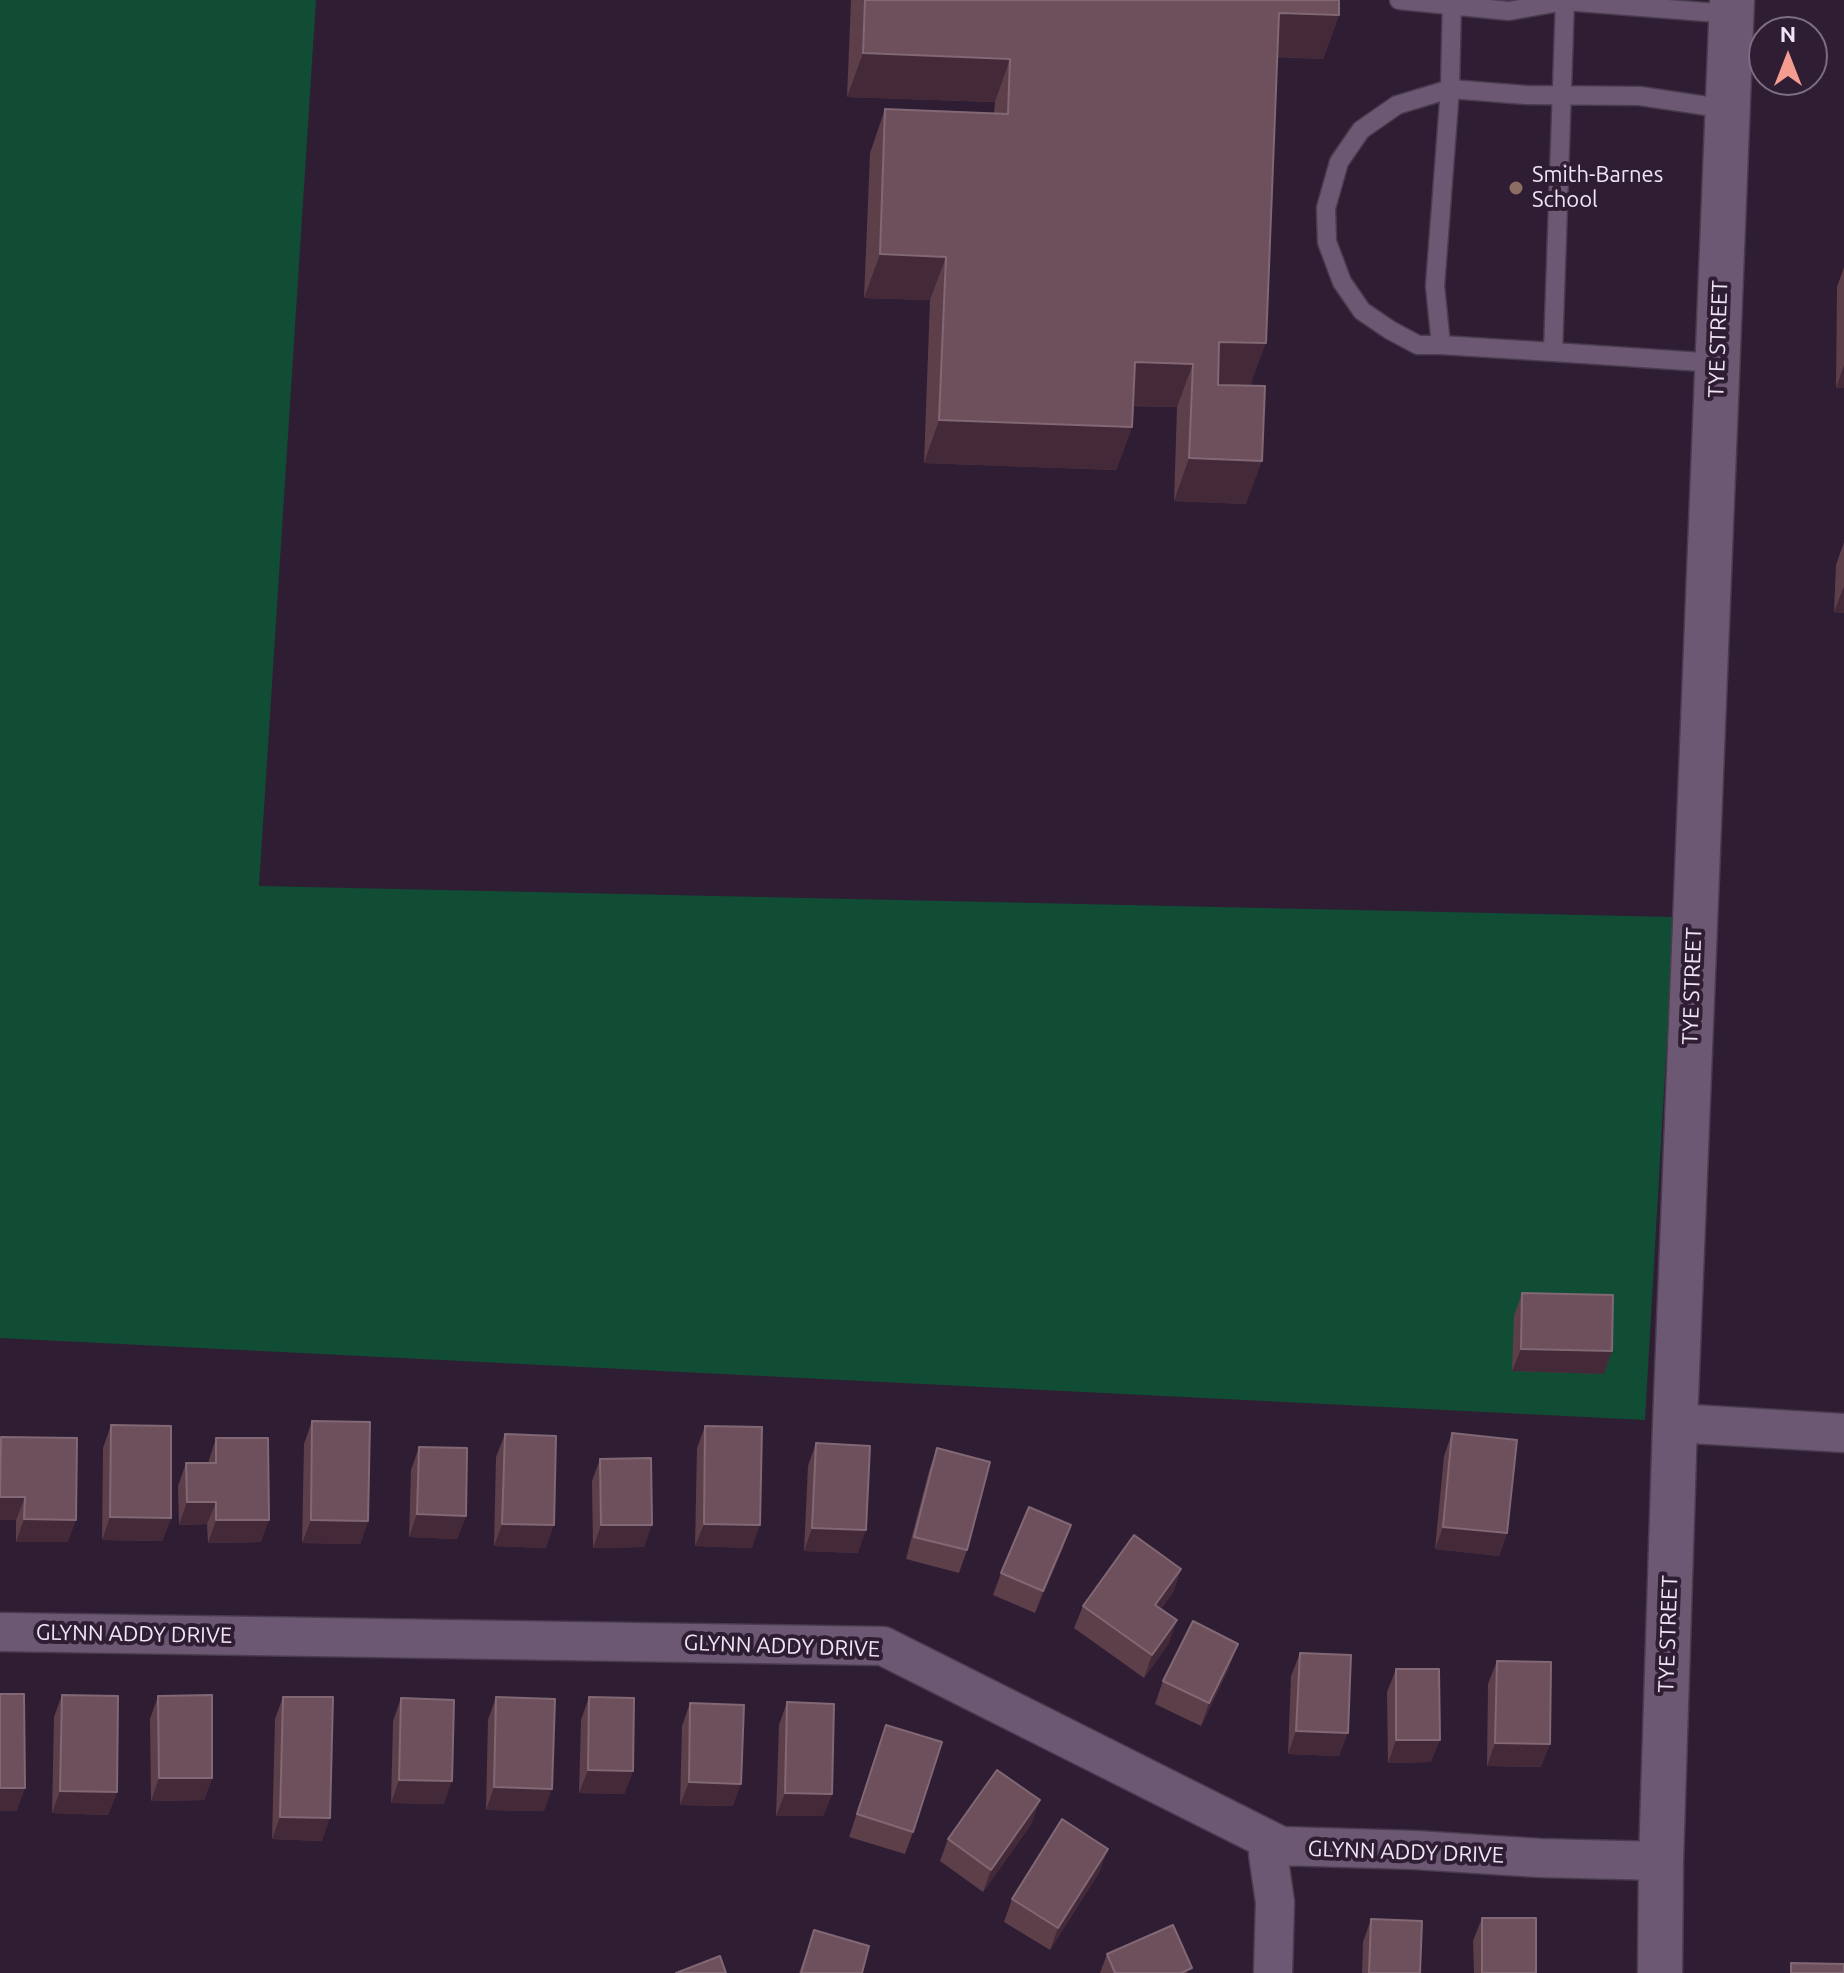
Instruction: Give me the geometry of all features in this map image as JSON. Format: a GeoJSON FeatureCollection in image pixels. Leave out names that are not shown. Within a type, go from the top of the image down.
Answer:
{"type":"FeatureCollection","features":[{"type":"Feature","properties":{"kind":"street","name":"TYE STREET"},"geometry":{"type":"LineString","coordinates":[[1660,1973],[1675,1423],[1731,7]]}},
{"type":"Feature","properties":{"kind":"street"},"geometry":{"type":"LineString","coordinates":[[1675,1423],[1844,1433]]}},
{"type":"Feature","properties":{"kind":"street","name":"GLYNN ADDY DRIVE"},"geometry":{"type":"LineString","coordinates":[[0,1632],[883,1646],[1281,1846],[1661,1861]]}},
{"type":"Feature","properties":{"kind":"street"},"geometry":{"type":"LineString","coordinates":[[1273,1973],[1275,1902],[1268,1854],[1281,1846]]}},
{"type":"Feature","properties":{"kind":"lane"},"geometry":{"type":"LineString","coordinates":[[1399,0],[1509,11],[1565,1],[1731,7]]}},
{"type":"Feature","properties":{"kind":"lane"},"geometry":{"type":"LineString","coordinates":[[1553,352],[1565,1]]}},
{"type":"Feature","properties":{"kind":"lane"},"geometry":{"type":"LineString","coordinates":[[1441,345],[1435,286],[1450,89],[1452,3]]}},
{"type":"Feature","properties":{"kind":"lane"},"geometry":{"type":"LineString","coordinates":[[1717,363],[1418,345],[1362,311],[1342,282],[1327,242],[1326,208],[1339,162],[1361,130],[1397,105],[1450,89],[1526,95],[1640,96],[1727,109]]}},
{"type":"Feature","properties":{"kind":"green space"},"geometry":{"type":"Polygon","coordinates":[[[0,0],[316,0],[259,886],[1674,917],[1645,1420],[0,1338],[0,0]]]}},
{"type":"Feature","properties":{"kind":"building"},"geometry":{"type":"Polygon","coordinates":[[[865,0],[1339,0],[1339,15],[1279,13],[1266,343],[1219,342],[1218,385],[1265,386],[1262,461],[1189,458],[1193,364],[1135,362],[1132,427],[939,420],[946,257],[880,254],[885,109],[1008,114],[1010,59],[863,53],[865,0]]]}},
{"type":"Feature","properties":{"kind":"building"},"geometry":{"type":"Polygon","coordinates":[[[1522,1293],[1613,1295],[1612,1351],[1521,1349],[1522,1293]]]}},
{"type":"Feature","properties":{"kind":"building"},"geometry":{"type":"Polygon","coordinates":[[[312,1421],[370,1422],[368,1521],[311,1520],[312,1421]]]}},
{"type":"Feature","properties":{"kind":"building"},"geometry":{"type":"Polygon","coordinates":[[[111,1425],[171,1426],[171,1518],[110,1517],[111,1425]]]}},
{"type":"Feature","properties":{"kind":"building"},"geometry":{"type":"Polygon","coordinates":[[[705,1426],[762,1427],[760,1525],[704,1524],[705,1426]]]}},
{"type":"Feature","properties":{"kind":"building"},"geometry":{"type":"Polygon","coordinates":[[[1452,1433],[1517,1440],[1507,1533],[1443,1527],[1452,1433]]]}},
{"type":"Feature","properties":{"kind":"building"},"geometry":{"type":"Polygon","coordinates":[[[505,1434],[556,1436],[554,1525],[502,1524],[505,1434]]]}},
{"type":"Feature","properties":{"kind":"building"},"geometry":{"type":"Polygon","coordinates":[[[1,1437],[77,1438],[76,1520],[24,1519],[25,1497],[0,1497],[1,1437]]]}},
{"type":"Feature","properties":{"kind":"building"},"geometry":{"type":"Polygon","coordinates":[[[216,1438],[268,1438],[269,1520],[216,1520],[216,1502],[187,1502],[186,1463],[216,1463],[216,1438]]]}},
{"type":"Feature","properties":{"kind":"building"},"geometry":{"type":"Polygon","coordinates":[[[816,1443],[870,1446],[866,1530],[812,1528],[816,1443]]]}},
{"type":"Feature","properties":{"kind":"building"},"geometry":{"type":"Polygon","coordinates":[[[419,1447],[467,1448],[466,1516],[417,1514],[419,1447]]]}},
{"type":"Feature","properties":{"kind":"building"},"geometry":{"type":"Polygon","coordinates":[[[937,1448],[990,1462],[967,1550],[914,1537],[937,1448]]]}},
{"type":"Feature","properties":{"kind":"building"},"geometry":{"type":"Polygon","coordinates":[[[651,1458],[652,1525],[601,1525],[600,1459],[651,1458]]]}},
{"type":"Feature","properties":{"kind":"building"},"geometry":{"type":"Polygon","coordinates":[[[1029,1507],[1071,1525],[1043,1591],[1001,1573],[1029,1507]]]}},
{"type":"Feature","properties":{"kind":"building"},"geometry":{"type":"Polygon","coordinates":[[[1134,1535],[1181,1569],[1155,1605],[1177,1620],[1152,1655],[1083,1606],[1134,1535]]]}},
{"type":"Feature","properties":{"kind":"building"},"geometry":{"type":"Polygon","coordinates":[[[1193,1621],[1238,1644],[1209,1703],[1163,1681],[1193,1621]]]}},
{"type":"Feature","properties":{"kind":"building"},"geometry":{"type":"Polygon","coordinates":[[[1300,1653],[1351,1655],[1348,1733],[1296,1731],[1300,1653]]]}},
{"type":"Feature","properties":{"kind":"building"},"geometry":{"type":"Polygon","coordinates":[[[1497,1661],[1551,1662],[1550,1744],[1495,1743],[1497,1661]]]}},
{"type":"Feature","properties":{"kind":"building"},"geometry":{"type":"Polygon","coordinates":[[[1396,1669],[1439,1669],[1440,1740],[1396,1740],[1396,1669]]]}},
{"type":"Feature","properties":{"kind":"building"},"geometry":{"type":"Polygon","coordinates":[[[0,1694],[24,1694],[25,1788],[0,1788],[0,1694]]]}},
{"type":"Feature","properties":{"kind":"building"},"geometry":{"type":"Polygon","coordinates":[[[62,1695],[118,1696],[117,1792],[60,1791],[62,1695]]]}},
{"type":"Feature","properties":{"kind":"building"},"geometry":{"type":"Polygon","coordinates":[[[212,1695],[212,1778],[159,1778],[158,1696],[212,1695]]]}},
{"type":"Feature","properties":{"kind":"building"},"geometry":{"type":"Polygon","coordinates":[[[283,1697],[333,1697],[330,1818],[280,1817],[283,1697]]]}},
{"type":"Feature","properties":{"kind":"building"},"geometry":{"type":"Polygon","coordinates":[[[496,1697],[555,1699],[552,1789],[494,1787],[496,1697]]]}},
{"type":"Feature","properties":{"kind":"building"},"geometry":{"type":"Polygon","coordinates":[[[589,1697],[634,1698],[633,1771],[588,1770],[589,1697]]]}},
{"type":"Feature","properties":{"kind":"building"},"geometry":{"type":"Polygon","coordinates":[[[401,1698],[454,1700],[452,1781],[399,1780],[401,1698]]]}},
{"type":"Feature","properties":{"kind":"building"},"geometry":{"type":"Polygon","coordinates":[[[787,1702],[834,1704],[832,1794],[785,1793],[787,1702]]]}},
{"type":"Feature","properties":{"kind":"building"},"geometry":{"type":"Polygon","coordinates":[[[690,1703],[744,1705],[741,1784],[689,1782],[690,1703]]]}},
{"type":"Feature","properties":{"kind":"building"},"geometry":{"type":"Polygon","coordinates":[[[886,1725],[942,1742],[913,1832],[857,1814],[886,1725]]]}},
{"type":"Feature","properties":{"kind":"building"},"geometry":{"type":"Polygon","coordinates":[[[997,1770],[1040,1800],[991,1870],[948,1839],[997,1770]]]}},
{"type":"Feature","properties":{"kind":"building"},"geometry":{"type":"Polygon","coordinates":[[[1062,1819],[1108,1849],[1058,1928],[1012,1899],[1062,1819]]]}},
{"type":"Feature","properties":{"kind":"building"},"geometry":{"type":"Polygon","coordinates":[[[1482,1918],[1536,1918],[1536,1973],[1482,1973],[1482,1918]]]}},
{"type":"Feature","properties":{"kind":"building"},"geometry":{"type":"Polygon","coordinates":[[[1371,1919],[1422,1921],[1420,1973],[1369,1973],[1371,1919]]]}},
{"type":"Feature","properties":{"kind":"building"},"geometry":{"type":"Polygon","coordinates":[[[1173,1925],[1192,1968],[1181,1973],[1115,1973],[1107,1954],[1173,1925]]]}},
{"type":"Feature","properties":{"kind":"building"},"geometry":{"type":"Polygon","coordinates":[[[814,1930],[869,1946],[862,1973],[801,1973],[814,1930]]]}},
{"type":"Feature","properties":{"kind":"building"},"geometry":{"type":"Polygon","coordinates":[[[720,1956],[726,1973],[676,1973],[720,1956]]]}},
{"type":"Feature","properties":{"kind":"building"},"geometry":{"type":"Polygon","coordinates":[[[1791,1963],[1844,1964],[1844,1973],[1791,1973],[1791,1963]]]}},
{"type":"Feature","properties":{"kind":"place","name":"Smith-Barnes School"},"geometry":{"type":"Point","coordinates":[1516,188]}}]}
